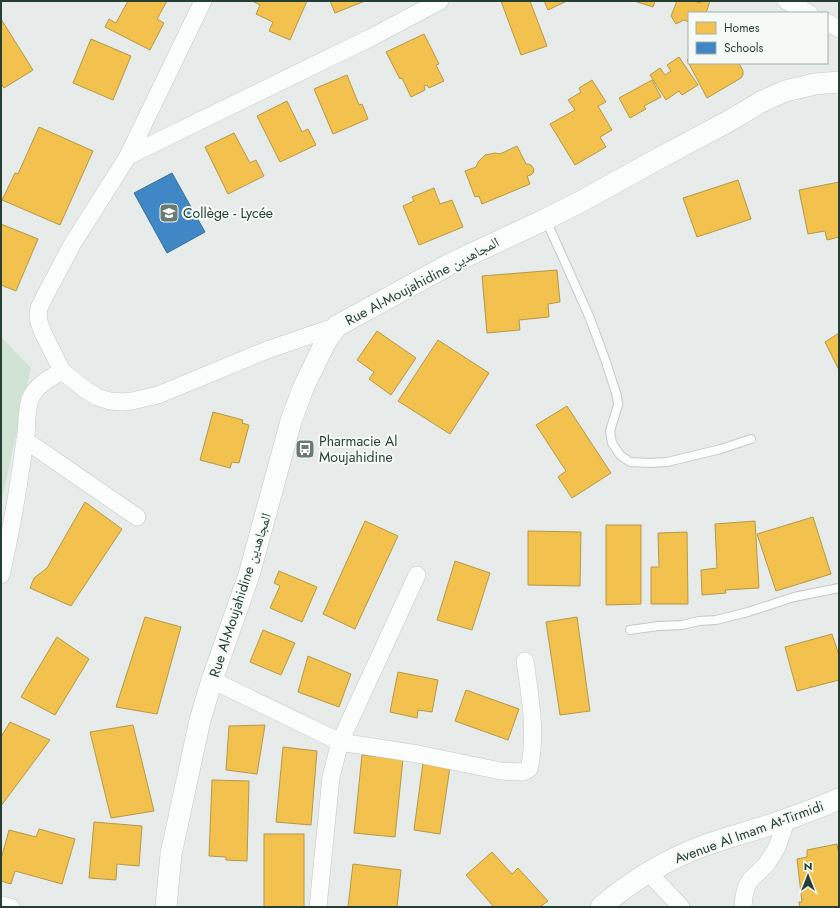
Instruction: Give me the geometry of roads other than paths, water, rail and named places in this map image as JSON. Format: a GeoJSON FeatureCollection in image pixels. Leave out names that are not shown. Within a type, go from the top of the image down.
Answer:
{"type":"FeatureCollection","features":[{"type":"Feature","properties":{"kind":"street"},"geometry":{"type":"LineString","coordinates":[[203,1],[128,156],[73,243],[48,290],[40,308],[38,318],[43,333],[62,371],[97,397],[110,401],[122,402],[158,395],[267,350],[337,326]]}},
{"type":"Feature","properties":{"kind":"street"},"geometry":{"type":"LineString","coordinates":[[128,156],[372,38],[440,1]]}},
{"type":"Feature","properties":{"kind":"street"},"geometry":{"type":"LineString","coordinates":[[786,1],[807,12]]}},
{"type":"Feature","properties":{"kind":"street"},"geometry":{"type":"LineString","coordinates":[[828,23],[839,29]]}},
{"type":"Feature","properties":{"kind":"street","name":"Rue Al-Moujahidine المجاهدين"},"geometry":{"type":"LineString","coordinates":[[166,907],[171,854],[200,720],[212,680],[249,575],[301,393],[326,341],[337,326],[450,264],[580,202],[761,102],[785,91],[815,84],[839,82]]}},
{"type":"Feature","properties":{"kind":"street"},"geometry":{"type":"LineString","coordinates":[[1,575],[9,540],[26,440],[28,406],[30,399],[39,386],[62,371]]}},
{"type":"Feature","properties":{"kind":"street"},"geometry":{"type":"LineString","coordinates":[[26,440],[137,517]]}},
{"type":"Feature","properties":{"kind":"street"},"geometry":{"type":"LineString","coordinates":[[318,907],[331,777],[340,742],[417,575]]}},
{"type":"Feature","properties":{"kind":"street"},"geometry":{"type":"LineString","coordinates":[[212,680],[340,742],[418,754],[502,771],[523,772],[529,769],[532,732],[530,697],[525,661]]}},
{"type":"Feature","properties":{"kind":"street","name":"Avenue Al Imam At-Tirmidi"},"geometry":{"type":"LineString","coordinates":[[601,907],[624,888],[682,855],[703,846],[787,819],[839,799]]}},
{"type":"Feature","properties":{"kind":"street"},"geometry":{"type":"LineString","coordinates":[[743,907],[747,885],[765,866],[773,854],[780,841],[787,819]]}},
{"type":"Feature","properties":{"kind":"street"},"geometry":{"type":"LineString","coordinates":[[649,873],[681,907]]}},
{"type":"Feature","properties":{"kind":"street"},"geometry":{"type":"LineString","coordinates":[[1,905],[11,907]]}},
{"type":"Feature","properties":{"kind":"lane"},"geometry":{"type":"LineString","coordinates":[[546,219],[589,316],[617,396],[618,405],[610,431],[612,443],[620,455],[630,462],[650,464],[667,462],[721,450],[751,439]]}},
{"type":"Feature","properties":{"kind":"lane"},"geometry":{"type":"LineString","coordinates":[[630,630],[716,620],[748,612],[794,597],[839,588]]}},
{"type":"Feature","properties":{"kind":"place","name":"Collège - Lycée"},"geometry":{"type":"Point","coordinates":[169,213]}},
{"type":"Feature","properties":{"kind":"place","name":"Pharmacie Al Moujahidine"},"geometry":{"type":"Point","coordinates":[305,449]}}]}
